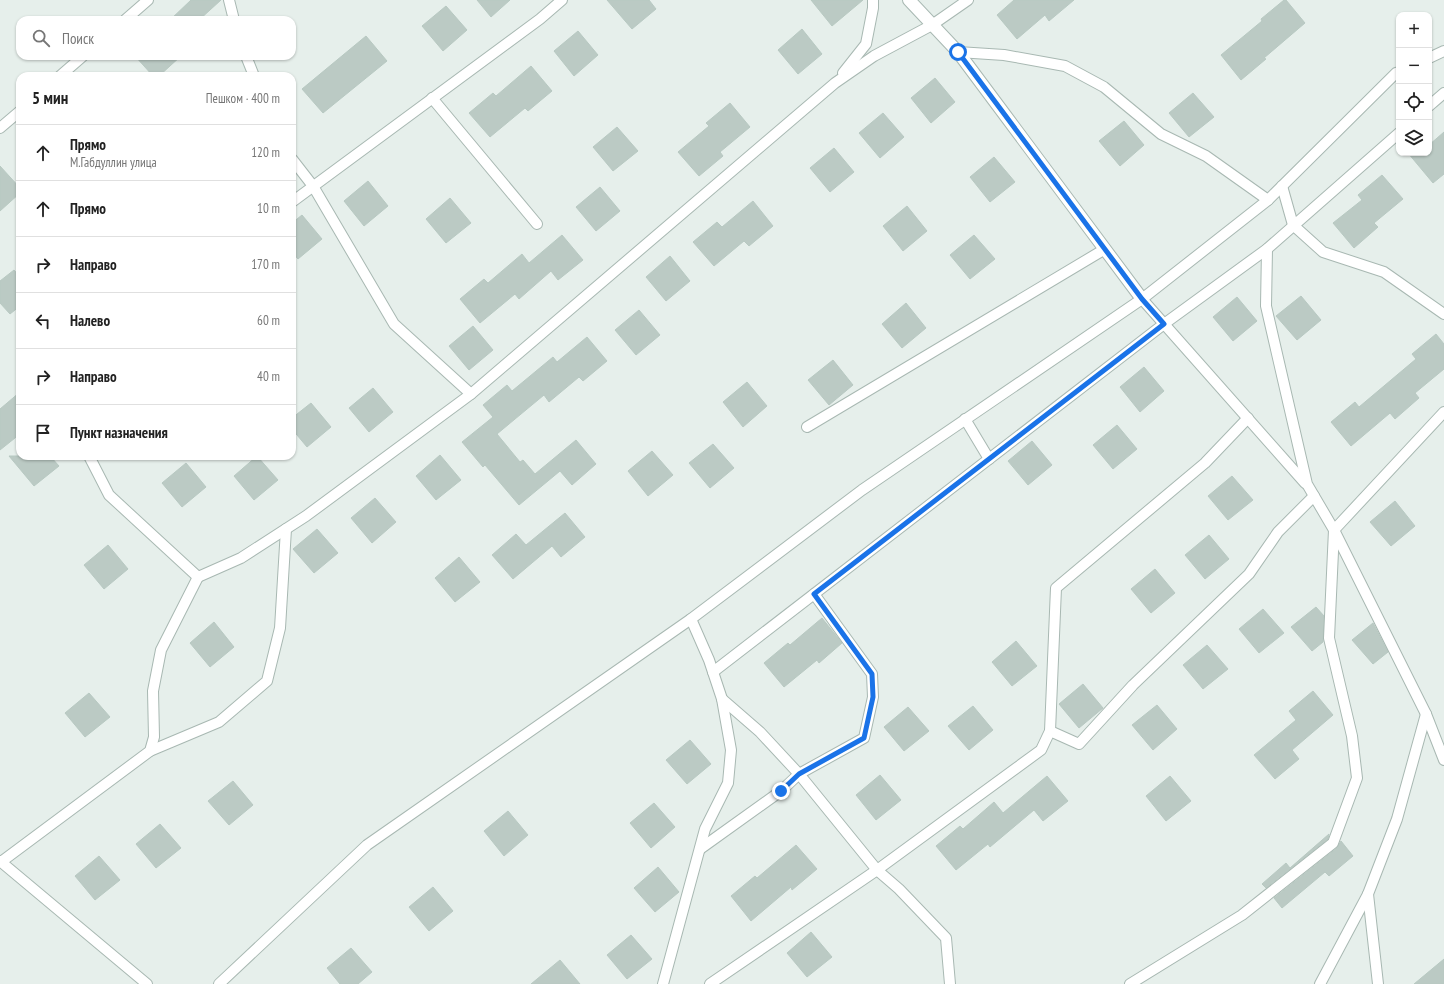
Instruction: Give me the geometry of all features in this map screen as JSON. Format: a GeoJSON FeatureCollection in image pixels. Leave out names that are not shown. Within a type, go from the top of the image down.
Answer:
{"type":"FeatureCollection","features":[{"type":"Feature","properties":{"kind":"street"},"geometry":{"type":"LineString","coordinates":[[908,0],[958,52],[1142,299]]}},
{"type":"Feature","properties":{"kind":"lane"},"geometry":{"type":"LineString","coordinates":[[130,16],[148,0]]}},
{"type":"Feature","properties":{"kind":"lane"},"geometry":{"type":"LineString","coordinates":[[229,0],[233,16]]}},
{"type":"Feature","properties":{"kind":"lane"},"geometry":{"type":"LineString","coordinates":[[296,199],[540,19],[562,0]]}},
{"type":"Feature","properties":{"kind":"lane"},"geometry":{"type":"LineString","coordinates":[[835,82],[866,44],[873,8],[873,0]]}},
{"type":"Feature","properties":{"kind":"lane"},"geometry":{"type":"LineString","coordinates":[[150,751],[154,737],[153,690],[161,650],[198,577],[241,558],[306,516],[471,394],[835,82],[874,56],[932,25],[968,0]]}},
{"type":"Feature","properties":{"kind":"lane"},"geometry":{"type":"LineString","coordinates":[[1432,57],[1444,51]]}},
{"type":"Feature","properties":{"kind":"lane"},"geometry":{"type":"LineString","coordinates":[[958,52],[1004,54],[1065,66],[1104,87],[1161,134],[1206,156],[1268,200]]}},
{"type":"Feature","properties":{"kind":"lane"},"geometry":{"type":"LineString","coordinates":[[65,72],[78,60]]}},
{"type":"Feature","properties":{"kind":"lane"},"geometry":{"type":"LineString","coordinates":[[248,60],[252,72]]}},
{"type":"Feature","properties":{"kind":"lane"},"geometry":{"type":"LineString","coordinates":[[219,984],[367,845],[691,619],[862,490],[1142,299],[1268,200],[1396,73]]}},
{"type":"Feature","properties":{"kind":"lane"},"geometry":{"type":"LineString","coordinates":[[1432,103],[1444,93]]}},
{"type":"Feature","properties":{"kind":"lane"},"geometry":{"type":"LineString","coordinates":[[432,98],[537,224]]}},
{"type":"Feature","properties":{"kind":"lane"},"geometry":{"type":"LineString","coordinates":[[0,128],[16,114]]}},
{"type":"Feature","properties":{"kind":"lane"},"geometry":{"type":"LineString","coordinates":[[712,672],[1164,324],[1267,249],[1396,135]]}},
{"type":"Feature","properties":{"kind":"lane"},"geometry":{"type":"LineString","coordinates":[[296,164],[313,186],[394,324],[471,394]]}},
{"type":"Feature","properties":{"kind":"lane"},"geometry":{"type":"LineString","coordinates":[[1282,186],[1293,225],[1323,252],[1384,272],[1444,314]]}},
{"type":"Feature","properties":{"kind":"lane"},"geometry":{"type":"LineString","coordinates":[[807,427],[1105,249]]}},
{"type":"Feature","properties":{"kind":"lane"},"geometry":{"type":"LineString","coordinates":[[1267,249],[1266,306],[1307,484]]}},
{"type":"Feature","properties":{"kind":"lane"},"geometry":{"type":"LineString","coordinates":[[1142,299],[1307,484],[1334,530],[1426,714],[1444,760]]}},
{"type":"Feature","properties":{"kind":"lane"},"geometry":{"type":"LineString","coordinates":[[1130,984],[1242,915],[1333,843],[1357,778],[1352,736],[1329,638],[1334,530],[1444,412]]}},
{"type":"Feature","properties":{"kind":"lane"},"geometry":{"type":"LineString","coordinates":[[710,984],[876,870],[1041,750],[1050,730],[1056,588],[1205,463],[1248,418]]}},
{"type":"Feature","properties":{"kind":"lane"},"geometry":{"type":"LineString","coordinates":[[965,419],[989,460]]}},
{"type":"Feature","properties":{"kind":"lane"},"geometry":{"type":"LineString","coordinates":[[91,460],[109,495],[198,577]]}},
{"type":"Feature","properties":{"kind":"lane"},"geometry":{"type":"LineString","coordinates":[[1050,730],[1079,744],[1133,685],[1250,574],[1278,532],[1314,496]]}},
{"type":"Feature","properties":{"kind":"lane"},"geometry":{"type":"LineString","coordinates":[[147,984],[1,862],[150,751],[219,722],[266,681],[280,628],[286,529]]}},
{"type":"Feature","properties":{"kind":"lane"},"geometry":{"type":"LineString","coordinates":[[700,849],[781,791],[799,774],[864,738],[873,697],[872,674],[814,594]]}},
{"type":"Feature","properties":{"kind":"lane"},"geometry":{"type":"LineString","coordinates":[[663,984],[705,829],[728,783],[731,750],[722,699],[691,619]]}},
{"type":"Feature","properties":{"kind":"lane"},"geometry":{"type":"LineString","coordinates":[[722,699],[760,732],[799,774],[876,870],[899,889],[946,938],[950,984]]}},
{"type":"Feature","properties":{"kind":"lane"},"geometry":{"type":"LineString","coordinates":[[1320,984],[1368,894],[1397,819],[1426,714]]}},
{"type":"Feature","properties":{"kind":"lane"},"geometry":{"type":"LineString","coordinates":[[1368,894],[1378,984]]}},
{"type":"Feature","properties":{"kind":"building"},"geometry":{"type":"Polygon","coordinates":[[[191,0],[221,0],[203,16],[174,16],[191,0]]]}},
{"type":"Feature","properties":{"kind":"building"},"geometry":{"type":"Polygon","coordinates":[[[477,0],[510,0],[491,17],[477,0]]]}},
{"type":"Feature","properties":{"kind":"building"},"geometry":{"type":"Polygon","coordinates":[[[607,0],[649,0],[656,9],[632,29],[607,0]]]}},
{"type":"Feature","properties":{"kind":"building"},"geometry":{"type":"Polygon","coordinates":[[[811,0],[863,0],[832,26],[811,0]]]}},
{"type":"Feature","properties":{"kind":"building"},"geometry":{"type":"Polygon","coordinates":[[[1014,0],[1074,0],[1049,21],[1045,15],[1017,39],[997,15],[1014,0]]]}},
{"type":"Feature","properties":{"kind":"building"},"geometry":{"type":"Polygon","coordinates":[[[1284,0],[1286,0],[1305,23],[1241,80],[1221,55],[1262,21],[1261,19],[1284,0]]]}},
{"type":"Feature","properties":{"kind":"building"},"geometry":{"type":"Polygon","coordinates":[[[446,6],[467,30],[443,51],[422,26],[446,6]]]}},
{"type":"Feature","properties":{"kind":"building"},"geometry":{"type":"Polygon","coordinates":[[[802,29],[822,54],[798,74],[778,50],[802,29]]]}},
{"type":"Feature","properties":{"kind":"building"},"geometry":{"type":"Polygon","coordinates":[[[578,31],[598,55],[574,76],[554,51],[578,31]]]}},
{"type":"Feature","properties":{"kind":"building"},"geometry":{"type":"Polygon","coordinates":[[[366,36],[387,61],[323,113],[302,89],[366,36]]]}},
{"type":"Feature","properties":{"kind":"building"},"geometry":{"type":"Polygon","coordinates":[[[139,60],[177,60],[163,72],[149,72],[139,60]]]}},
{"type":"Feature","properties":{"kind":"building"},"geometry":{"type":"Polygon","coordinates":[[[531,66],[552,91],[528,111],[525,108],[490,137],[469,113],[493,93],[496,96],[531,66]]]}},
{"type":"Feature","properties":{"kind":"building"},"geometry":{"type":"Polygon","coordinates":[[[935,78],[955,102],[931,123],[911,98],[935,78]]]}},
{"type":"Feature","properties":{"kind":"building"},"geometry":{"type":"Polygon","coordinates":[[[1193,93],[1214,117],[1189,137],[1169,113],[1193,93]]]}},
{"type":"Feature","properties":{"kind":"building"},"geometry":{"type":"Polygon","coordinates":[[[730,103],[750,127],[720,152],[723,156],[699,176],[678,152],[709,126],[706,123],[730,103]]]}},
{"type":"Feature","properties":{"kind":"building"},"geometry":{"type":"Polygon","coordinates":[[[883,113],[904,137],[880,158],[859,133],[883,113]]]}},
{"type":"Feature","properties":{"kind":"building"},"geometry":{"type":"Polygon","coordinates":[[[1124,121],[1144,145],[1120,166],[1099,141],[1124,121]]]}},
{"type":"Feature","properties":{"kind":"building"},"geometry":{"type":"Polygon","coordinates":[[[617,127],[638,151],[613,171],[593,147],[617,127]]]}},
{"type":"Feature","properties":{"kind":"building"},"geometry":{"type":"Polygon","coordinates":[[[1444,132],[1444,174],[1433,183],[1410,156],[1432,156],[1432,142],[1444,132]]]}},
{"type":"Feature","properties":{"kind":"building"},"geometry":{"type":"Polygon","coordinates":[[[834,148],[854,172],[830,192],[810,168],[834,148]]]}},
{"type":"Feature","properties":{"kind":"building"},"geometry":{"type":"Polygon","coordinates":[[[994,157],[1015,182],[990,202],[970,177],[994,157]]]}},
{"type":"Feature","properties":{"kind":"building"},"geometry":{"type":"Polygon","coordinates":[[[0,166],[16,184],[16,197],[0,211],[0,166]]]}},
{"type":"Feature","properties":{"kind":"building"},"geometry":{"type":"Polygon","coordinates":[[[1382,175],[1403,199],[1374,223],[1378,227],[1354,248],[1333,223],[1362,200],[1358,195],[1382,175]]]}},
{"type":"Feature","properties":{"kind":"building"},"geometry":{"type":"Polygon","coordinates":[[[368,181],[388,206],[364,226],[344,201],[368,181]]]}},
{"type":"Feature","properties":{"kind":"building"},"geometry":{"type":"Polygon","coordinates":[[[600,187],[620,211],[596,231],[576,207],[600,187]]]}},
{"type":"Feature","properties":{"kind":"building"},"geometry":{"type":"Polygon","coordinates":[[[450,198],[471,223],[446,243],[426,219],[450,198]]]}},
{"type":"Feature","properties":{"kind":"building"},"geometry":{"type":"Polygon","coordinates":[[[753,201],[773,226],[749,246],[744,241],[714,266],[693,242],[717,222],[722,227],[753,201]]]}},
{"type":"Feature","properties":{"kind":"building"},"geometry":{"type":"Polygon","coordinates":[[[907,206],[927,231],[903,251],[883,226],[907,206]]]}},
{"type":"Feature","properties":{"kind":"building"},"geometry":{"type":"Polygon","coordinates":[[[302,215],[322,239],[298,259],[296,257],[296,220],[302,215]]]}},
{"type":"Feature","properties":{"kind":"building"},"geometry":{"type":"Polygon","coordinates":[[[562,235],[583,260],[558,280],[551,271],[519,299],[515,294],[480,323],[460,299],[484,279],[488,283],[522,254],[529,263],[562,235]]]}},
{"type":"Feature","properties":{"kind":"building"},"geometry":{"type":"Polygon","coordinates":[[[974,235],[995,259],[970,279],[950,255],[974,235]]]}},
{"type":"Feature","properties":{"kind":"building"},"geometry":{"type":"Polygon","coordinates":[[[670,256],[690,281],[666,301],[646,277],[670,256]]]}},
{"type":"Feature","properties":{"kind":"building"},"geometry":{"type":"Polygon","coordinates":[[[14,270],[16,272],[16,309],[10,314],[0,303],[0,281],[14,270]]]}},
{"type":"Feature","properties":{"kind":"building"},"geometry":{"type":"Polygon","coordinates":[[[1301,296],[1321,320],[1297,340],[1276,316],[1301,296]]]}},
{"type":"Feature","properties":{"kind":"building"},"geometry":{"type":"Polygon","coordinates":[[[1237,297],[1257,321],[1233,341],[1213,317],[1237,297]]]}},
{"type":"Feature","properties":{"kind":"building"},"geometry":{"type":"Polygon","coordinates":[[[906,303],[926,328],[902,348],[882,324],[906,303]]]}},
{"type":"Feature","properties":{"kind":"building"},"geometry":{"type":"Polygon","coordinates":[[[639,310],[660,335],[636,355],[615,330],[639,310]]]}},
{"type":"Feature","properties":{"kind":"building"},"geometry":{"type":"Polygon","coordinates":[[[473,326],[493,350],[469,370],[449,346],[473,326]]]}},
{"type":"Feature","properties":{"kind":"building"},"geometry":{"type":"Polygon","coordinates":[[[1436,334],[1444,344],[1444,369],[1415,393],[1419,398],[1395,419],[1390,413],[1351,446],[1331,422],[1355,402],[1359,407],[1416,359],[1412,354],[1436,334]]]}},
{"type":"Feature","properties":{"kind":"building"},"geometry":{"type":"Polygon","coordinates":[[[587,337],[607,361],[583,381],[579,377],[549,402],[544,395],[497,434],[520,462],[523,460],[535,474],[576,440],[596,464],[572,485],[560,471],[519,505],[485,465],[483,467],[462,442],[493,417],[483,405],[507,385],[512,391],[553,357],[557,362],[587,337]]]}},
{"type":"Feature","properties":{"kind":"building"},"geometry":{"type":"Polygon","coordinates":[[[833,360],[853,385],[829,405],[808,380],[833,360]]]}},
{"type":"Feature","properties":{"kind":"building"},"geometry":{"type":"Polygon","coordinates":[[[1144,367],[1164,391],[1140,412],[1120,387],[1144,367]]]}},
{"type":"Feature","properties":{"kind":"building"},"geometry":{"type":"Polygon","coordinates":[[[747,382],[767,406],[743,427],[723,402],[747,382]]]}},
{"type":"Feature","properties":{"kind":"building"},"geometry":{"type":"Polygon","coordinates":[[[373,388],[393,412],[369,432],[349,408],[373,388]]]}},
{"type":"Feature","properties":{"kind":"building"},"geometry":{"type":"Polygon","coordinates":[[[16,395],[16,437],[0,450],[0,409],[16,395]]]}},
{"type":"Feature","properties":{"kind":"building"},"geometry":{"type":"Polygon","coordinates":[[[311,403],[331,427],[307,447],[296,434],[296,415],[311,403]]]}},
{"type":"Feature","properties":{"kind":"building"},"geometry":{"type":"Polygon","coordinates":[[[1117,425],[1137,449],[1113,469],[1093,445],[1117,425]]]}},
{"type":"Feature","properties":{"kind":"building"},"geometry":{"type":"Polygon","coordinates":[[[1032,441],[1052,465],[1028,485],[1008,461],[1032,441]]]}},
{"type":"Feature","properties":{"kind":"building"},"geometry":{"type":"Polygon","coordinates":[[[713,444],[734,468],[710,488],[689,463],[713,444]]]}},
{"type":"Feature","properties":{"kind":"building"},"geometry":{"type":"Polygon","coordinates":[[[652,451],[673,475],[648,496],[628,471],[652,451]]]}},
{"type":"Feature","properties":{"kind":"building"},"geometry":{"type":"Polygon","coordinates":[[[440,455],[461,480],[436,500],[416,476],[440,455]]]}},
{"type":"Feature","properties":{"kind":"building"},"geometry":{"type":"Polygon","coordinates":[[[9,456],[16,456],[16,460],[54,460],[59,466],[34,486],[9,456]]]}},
{"type":"Feature","properties":{"kind":"building"},"geometry":{"type":"Polygon","coordinates":[[[252,460],[260,460],[278,480],[254,500],[234,476],[252,460]]]}},
{"type":"Feature","properties":{"kind":"building"},"geometry":{"type":"Polygon","coordinates":[[[186,463],[206,487],[182,507],[162,483],[186,463]]]}},
{"type":"Feature","properties":{"kind":"building"},"geometry":{"type":"Polygon","coordinates":[[[1232,476],[1253,500],[1228,520],[1208,496],[1232,476]]]}},
{"type":"Feature","properties":{"kind":"building"},"geometry":{"type":"Polygon","coordinates":[[[375,498],[396,522],[372,543],[351,518],[375,498]]]}},
{"type":"Feature","properties":{"kind":"building"},"geometry":{"type":"Polygon","coordinates":[[[1395,501],[1415,526],[1391,546],[1370,522],[1395,501]]]}},
{"type":"Feature","properties":{"kind":"building"},"geometry":{"type":"Polygon","coordinates":[[[565,513],[585,537],[561,557],[552,546],[513,579],[492,555],[516,534],[526,545],[565,513]]]}},
{"type":"Feature","properties":{"kind":"building"},"geometry":{"type":"Polygon","coordinates":[[[317,529],[338,553],[314,573],[293,549],[317,529]]]}},
{"type":"Feature","properties":{"kind":"building"},"geometry":{"type":"Polygon","coordinates":[[[1209,535],[1229,559],[1205,579],[1185,555],[1209,535]]]}},
{"type":"Feature","properties":{"kind":"building"},"geometry":{"type":"Polygon","coordinates":[[[108,545],[128,569],[104,589],[84,565],[108,545]]]}},
{"type":"Feature","properties":{"kind":"building"},"geometry":{"type":"Polygon","coordinates":[[[459,557],[480,582],[455,602],[435,578],[459,557]]]}},
{"type":"Feature","properties":{"kind":"building"},"geometry":{"type":"Polygon","coordinates":[[[1155,569],[1175,593],[1151,613],[1131,589],[1155,569]]]}},
{"type":"Feature","properties":{"kind":"building"},"geometry":{"type":"Polygon","coordinates":[[[1316,607],[1324,616],[1323,642],[1312,651],[1291,627],[1316,607]]]}},
{"type":"Feature","properties":{"kind":"building"},"geometry":{"type":"Polygon","coordinates":[[[1263,609],[1284,633],[1259,653],[1239,629],[1263,609]]]}},
{"type":"Feature","properties":{"kind":"building"},"geometry":{"type":"Polygon","coordinates":[[[822,618],[842,643],[819,663],[817,660],[784,687],[764,663],[788,643],[790,645],[822,618]]]}},
{"type":"Feature","properties":{"kind":"building"},"geometry":{"type":"Polygon","coordinates":[[[214,622],[234,647],[210,667],[190,643],[214,622]]]}},
{"type":"Feature","properties":{"kind":"building"},"geometry":{"type":"Polygon","coordinates":[[[1373,623],[1388,652],[1373,664],[1352,640],[1373,623]]]}},
{"type":"Feature","properties":{"kind":"building"},"geometry":{"type":"Polygon","coordinates":[[[1016,641],[1037,666],[1012,686],[992,662],[1016,641]]]}},
{"type":"Feature","properties":{"kind":"building"},"geometry":{"type":"Polygon","coordinates":[[[1207,645],[1228,669],[1203,689],[1183,665],[1207,645]]]}},
{"type":"Feature","properties":{"kind":"building"},"geometry":{"type":"Polygon","coordinates":[[[1083,684],[1103,708],[1079,728],[1059,704],[1083,684]]]}},
{"type":"Feature","properties":{"kind":"building"},"geometry":{"type":"Polygon","coordinates":[[[1313,691],[1333,715],[1292,750],[1299,759],[1275,779],[1254,755],[1296,720],[1289,711],[1313,691]]]}},
{"type":"Feature","properties":{"kind":"building"},"geometry":{"type":"Polygon","coordinates":[[[89,693],[110,717],[85,737],[65,713],[89,693]]]}},
{"type":"Feature","properties":{"kind":"building"},"geometry":{"type":"Polygon","coordinates":[[[1157,705],[1177,729],[1153,750],[1132,725],[1157,705]]]}},
{"type":"Feature","properties":{"kind":"building"},"geometry":{"type":"Polygon","coordinates":[[[973,706],[993,730],[969,750],[948,726],[973,706]]]}},
{"type":"Feature","properties":{"kind":"building"},"geometry":{"type":"Polygon","coordinates":[[[908,707],[929,731],[904,751],[884,727],[908,707]]]}},
{"type":"Feature","properties":{"kind":"building"},"geometry":{"type":"Polygon","coordinates":[[[690,740],[711,764],[687,784],[666,760],[690,740]]]}},
{"type":"Feature","properties":{"kind":"building"},"geometry":{"type":"Polygon","coordinates":[[[880,775],[901,800],[876,820],[856,795],[880,775]]]}},
{"type":"Feature","properties":{"kind":"building"},"geometry":{"type":"Polygon","coordinates":[[[1047,776],[1068,801],[1043,821],[1034,810],[990,847],[988,844],[956,870],[936,846],[960,826],[963,829],[994,802],[1003,813],[1047,776]]]}},
{"type":"Feature","properties":{"kind":"building"},"geometry":{"type":"Polygon","coordinates":[[[1170,776],[1191,801],[1166,821],[1146,796],[1170,776]]]}},
{"type":"Feature","properties":{"kind":"building"},"geometry":{"type":"Polygon","coordinates":[[[233,781],[253,805],[229,825],[208,801],[233,781]]]}},
{"type":"Feature","properties":{"kind":"building"},"geometry":{"type":"Polygon","coordinates":[[[654,803],[675,827],[651,848],[630,823],[654,803]]]}},
{"type":"Feature","properties":{"kind":"building"},"geometry":{"type":"Polygon","coordinates":[[[508,811],[528,835],[504,856],[484,831],[508,811]]]}},
{"type":"Feature","properties":{"kind":"building"},"geometry":{"type":"Polygon","coordinates":[[[160,824],[181,848],[156,868],[136,844],[160,824]]]}},
{"type":"Feature","properties":{"kind":"building"},"geometry":{"type":"Polygon","coordinates":[[[1329,834],[1328,839],[1266,888],[1262,884],[1286,863],[1290,868],[1329,834]]]}},
{"type":"Feature","properties":{"kind":"building"},"geometry":{"type":"Polygon","coordinates":[[[1341,841],[1353,856],[1329,876],[1325,872],[1282,908],[1274,898],[1337,848],[1341,841]]]}},
{"type":"Feature","properties":{"kind":"building"},"geometry":{"type":"Polygon","coordinates":[[[796,845],[817,869],[792,890],[791,887],[751,921],[731,896],[755,876],[757,878],[796,845]]]}},
{"type":"Feature","properties":{"kind":"building"},"geometry":{"type":"Polygon","coordinates":[[[99,856],[120,880],[95,900],[75,876],[99,856]]]}},
{"type":"Feature","properties":{"kind":"building"},"geometry":{"type":"Polygon","coordinates":[[[658,867],[679,892],[655,912],[634,888],[658,867]]]}},
{"type":"Feature","properties":{"kind":"building"},"geometry":{"type":"Polygon","coordinates":[[[433,887],[453,911],[429,931],[409,907],[433,887]]]}},
{"type":"Feature","properties":{"kind":"building"},"geometry":{"type":"Polygon","coordinates":[[[811,932],[832,957],[807,977],[787,953],[811,932]]]}},
{"type":"Feature","properties":{"kind":"building"},"geometry":{"type":"Polygon","coordinates":[[[631,935],[652,959],[627,979],[607,955],[631,935]]]}},
{"type":"Feature","properties":{"kind":"building"},"geometry":{"type":"Polygon","coordinates":[[[351,948],[372,972],[358,984],[340,984],[327,968],[351,948]]]}},
{"type":"Feature","properties":{"kind":"building"},"geometry":{"type":"Polygon","coordinates":[[[1444,959],[1444,984],[1414,984],[1444,959]]]}},
{"type":"Feature","properties":{"kind":"building"},"geometry":{"type":"Polygon","coordinates":[[[560,960],[580,984],[531,984],[560,960]]]}},
{"type":"Feature","properties":{"kind":"route"},"geometry":{"type":"LineString","coordinates":[[781,791],[799,774],[864,738],[873,697],[872,674],[814,594],[1164,324],[1142,299],[958,52]]}}]}
